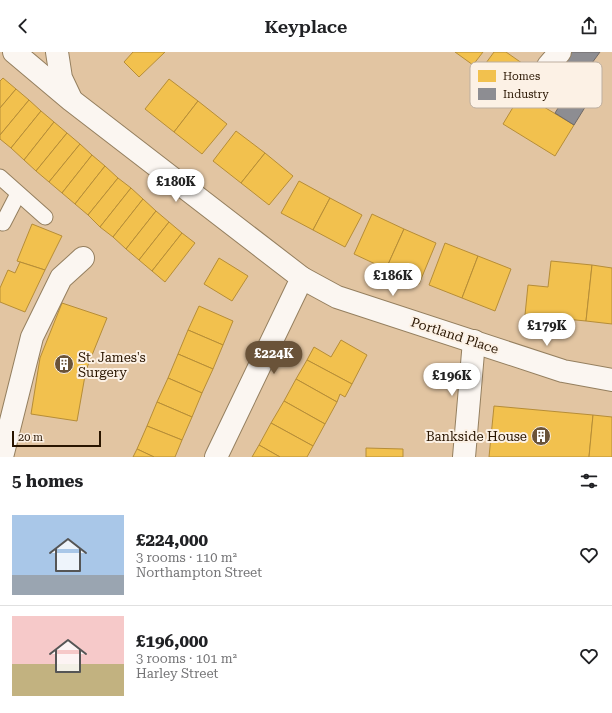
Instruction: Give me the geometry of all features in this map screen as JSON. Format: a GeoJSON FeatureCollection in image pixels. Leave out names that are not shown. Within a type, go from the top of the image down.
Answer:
{"type":"FeatureCollection","features":[{"type":"Feature","properties":{"kind":"street","name":"Portland Place"},"geometry":{"type":"LineString","coordinates":[[14,52],[71,100],[302,278],[337,297],[563,371],[612,380]]}},
{"type":"Feature","properties":{"kind":"street"},"geometry":{"type":"LineString","coordinates":[[57,52],[61,78],[71,100]]}},
{"type":"Feature","properties":{"kind":"street"},"geometry":{"type":"LineString","coordinates":[[2,457],[32,336],[61,278],[83,258]]}},
{"type":"Feature","properties":{"kind":"street"},"geometry":{"type":"LineString","coordinates":[[216,457],[302,278]]}},
{"type":"Feature","properties":{"kind":"street"},"geometry":{"type":"LineString","coordinates":[[464,457],[474,341]]}},
{"type":"Feature","properties":{"kind":"lane"},"geometry":{"type":"LineString","coordinates":[[0,177],[45,217]]}},
{"type":"Feature","properties":{"kind":"lane"},"geometry":{"type":"LineString","coordinates":[[3,223],[18,194]]}},
{"type":"Feature","properties":{"kind":"building: Homes"},"geometry":{"type":"Polygon","coordinates":[[[133,52],[165,52],[139,77],[124,62],[133,52]]]}},
{"type":"Feature","properties":{"kind":"building: Homes"},"geometry":{"type":"Polygon","coordinates":[[[455,52],[483,52],[475,62],[470,63],[455,52]]]}},
{"type":"Feature","properties":{"kind":"building: Homes"},"geometry":{"type":"Polygon","coordinates":[[[494,52],[506,52],[520,62],[487,62],[494,52]]]}},
{"type":"Feature","properties":{"kind":"building: Homes"},"geometry":{"type":"Polygon","coordinates":[[[3,78],[16,89],[0,108],[0,81],[3,78]]]}},
{"type":"Feature","properties":{"kind":"building: Homes"},"geometry":{"type":"Polygon","coordinates":[[[169,79],[198,101],[174,132],[145,109],[169,79]]]}},
{"type":"Feature","properties":{"kind":"building: Homes"},"geometry":{"type":"Polygon","coordinates":[[[16,89],[29,100],[0,135],[0,108],[16,89]]]}},
{"type":"Feature","properties":{"kind":"building: Homes"},"geometry":{"type":"Polygon","coordinates":[[[29,100],[41,111],[11,148],[0,139],[0,135],[29,100]]]}},
{"type":"Feature","properties":{"kind":"building: Homes"},"geometry":{"type":"Polygon","coordinates":[[[198,101],[227,124],[202,154],[174,132],[198,101]]]}},
{"type":"Feature","properties":{"kind":"building: Homes"},"geometry":{"type":"Polygon","coordinates":[[[513,108],[546,108],[574,125],[555,156],[503,124],[513,108]]]}},
{"type":"Feature","properties":{"kind":"building: Homes"},"geometry":{"type":"Polygon","coordinates":[[[41,111],[54,122],[24,160],[11,148],[41,111]]]}},
{"type":"Feature","properties":{"kind":"building: Homes"},"geometry":{"type":"Polygon","coordinates":[[[54,122],[67,133],[36,171],[24,160],[54,122]]]}},
{"type":"Feature","properties":{"kind":"building: Homes"},"geometry":{"type":"Polygon","coordinates":[[[236,131],[265,153],[241,183],[213,161],[236,131]]]}},
{"type":"Feature","properties":{"kind":"building: Homes"},"geometry":{"type":"Polygon","coordinates":[[[67,133],[80,144],[49,182],[36,171],[67,133]]]}},
{"type":"Feature","properties":{"kind":"building: Homes"},"geometry":{"type":"Polygon","coordinates":[[[80,144],[92,155],[62,193],[49,182],[80,144]]]}},
{"type":"Feature","properties":{"kind":"building: Homes"},"geometry":{"type":"Polygon","coordinates":[[[265,153],[293,176],[269,205],[241,183],[265,153]]]}},
{"type":"Feature","properties":{"kind":"building: Homes"},"geometry":{"type":"Polygon","coordinates":[[[92,155],[105,166],[75,204],[62,193],[92,155]]]}},
{"type":"Feature","properties":{"kind":"building: Homes"},"geometry":{"type":"Polygon","coordinates":[[[105,166],[118,178],[88,215],[75,204],[105,166]]]}},
{"type":"Feature","properties":{"kind":"building: Homes"},"geometry":{"type":"Polygon","coordinates":[[[118,178],[131,188],[100,227],[88,215],[118,178]]]}},
{"type":"Feature","properties":{"kind":"building: Homes"},"geometry":{"type":"Polygon","coordinates":[[[299,181],[330,198],[313,230],[281,213],[299,181]]]}},
{"type":"Feature","properties":{"kind":"building: Homes"},"geometry":{"type":"Polygon","coordinates":[[[131,188],[143,199],[113,237],[100,227],[131,188]]]}},
{"type":"Feature","properties":{"kind":"building: Homes"},"geometry":{"type":"Polygon","coordinates":[[[330,198],[362,215],[345,247],[313,230],[330,198]]]}},
{"type":"Feature","properties":{"kind":"building: Homes"},"geometry":{"type":"Polygon","coordinates":[[[143,199],[156,211],[126,249],[113,237],[143,199]]]}},
{"type":"Feature","properties":{"kind":"building: Homes"},"geometry":{"type":"Polygon","coordinates":[[[156,211],[169,222],[139,260],[126,249],[156,211]]]}},
{"type":"Feature","properties":{"kind":"building: Homes"},"geometry":{"type":"Polygon","coordinates":[[[372,214],[404,229],[386,269],[354,254],[372,214]]]}},
{"type":"Feature","properties":{"kind":"building: Homes"},"geometry":{"type":"Polygon","coordinates":[[[169,222],[182,233],[152,271],[139,260],[169,222]]]}},
{"type":"Feature","properties":{"kind":"building: Homes"},"geometry":{"type":"Polygon","coordinates":[[[32,224],[62,236],[45,270],[17,261],[32,224]]]}},
{"type":"Feature","properties":{"kind":"building: Homes"},"geometry":{"type":"Polygon","coordinates":[[[404,229],[436,243],[419,284],[386,269],[404,229]]]}},
{"type":"Feature","properties":{"kind":"building: Homes"},"geometry":{"type":"Polygon","coordinates":[[[182,233],[195,243],[165,282],[152,271],[182,233]]]}},
{"type":"Feature","properties":{"kind":"building: Homes"},"geometry":{"type":"Polygon","coordinates":[[[445,243],[478,256],[462,298],[429,285],[445,243]]]}},
{"type":"Feature","properties":{"kind":"building: Homes"},"geometry":{"type":"Polygon","coordinates":[[[478,256],[511,269],[495,311],[462,298],[478,256]]]}},
{"type":"Feature","properties":{"kind":"building: Homes"},"geometry":{"type":"Polygon","coordinates":[[[219,258],[248,276],[232,301],[204,284],[219,258]]]}},
{"type":"Feature","properties":{"kind":"building: Homes"},"geometry":{"type":"Polygon","coordinates":[[[551,261],[592,265],[586,321],[525,315],[528,285],[548,287],[551,261]]]}},
{"type":"Feature","properties":{"kind":"building: Homes"},"geometry":{"type":"Polygon","coordinates":[[[20,262],[45,270],[25,312],[0,302],[0,288],[8,270],[15,273],[20,262]]]}},
{"type":"Feature","properties":{"kind":"building: Homes"},"geometry":{"type":"Polygon","coordinates":[[[592,265],[612,268],[612,324],[586,321],[592,265]]]}},
{"type":"Feature","properties":{"kind":"building: Homes","name":"St. James's Surgery"},"geometry":{"type":"Polygon","coordinates":[[[62,303],[107,318],[86,370],[77,421],[31,414],[40,358],[62,303]]]}},
{"type":"Feature","properties":{"kind":"building: Homes"},"geometry":{"type":"Polygon","coordinates":[[[199,306],[233,321],[223,345],[188,330],[199,306]]]}},
{"type":"Feature","properties":{"kind":"building: Homes"},"geometry":{"type":"Polygon","coordinates":[[[188,330],[223,345],[213,369],[178,354],[188,330]]]}},
{"type":"Feature","properties":{"kind":"building: Homes"},"geometry":{"type":"Polygon","coordinates":[[[341,340],[367,355],[352,384],[307,360],[314,347],[331,357],[341,340]]]}},
{"type":"Feature","properties":{"kind":"building: Homes"},"geometry":{"type":"Polygon","coordinates":[[[178,354],[213,369],[202,393],[168,378],[178,354]]]}},
{"type":"Feature","properties":{"kind":"building: Homes"},"geometry":{"type":"Polygon","coordinates":[[[307,360],[352,384],[345,397],[340,394],[337,402],[296,379],[307,360]]]}},
{"type":"Feature","properties":{"kind":"building: Homes"},"geometry":{"type":"Polygon","coordinates":[[[168,378],[202,393],[192,417],[157,402],[168,378]]]}},
{"type":"Feature","properties":{"kind":"building: Homes"},"geometry":{"type":"Polygon","coordinates":[[[296,379],[337,402],[325,424],[284,401],[296,379]]]}},
{"type":"Feature","properties":{"kind":"building: Homes"},"geometry":{"type":"Polygon","coordinates":[[[284,401],[325,424],[313,446],[271,423],[284,401]]]}},
{"type":"Feature","properties":{"kind":"building: Homes"},"geometry":{"type":"Polygon","coordinates":[[[157,402],[192,417],[182,440],[147,426],[157,402]]]}},
{"type":"Feature","properties":{"kind":"building: Homes","name":"Bankside House"},"geometry":{"type":"Polygon","coordinates":[[[494,406],[593,415],[589,457],[489,457],[494,406]]]}},
{"type":"Feature","properties":{"kind":"building: Homes"},"geometry":{"type":"Polygon","coordinates":[[[593,415],[612,417],[612,457],[589,457],[593,415]]]}},
{"type":"Feature","properties":{"kind":"building: Homes"},"geometry":{"type":"Polygon","coordinates":[[[271,423],[313,446],[307,457],[280,457],[259,445],[271,423]]]}},
{"type":"Feature","properties":{"kind":"building: Homes"},"geometry":{"type":"Polygon","coordinates":[[[147,426],[182,440],[175,457],[154,457],[137,449],[147,426]]]}},
{"type":"Feature","properties":{"kind":"building: Homes"},"geometry":{"type":"Polygon","coordinates":[[[259,445],[280,457],[252,457],[259,445]]]}},
{"type":"Feature","properties":{"kind":"building: Homes"},"geometry":{"type":"Polygon","coordinates":[[[366,448],[403,449],[403,457],[366,457],[366,448]]]}},
{"type":"Feature","properties":{"kind":"building: Homes"},"geometry":{"type":"Polygon","coordinates":[[[137,449],[154,457],[133,457],[137,449]]]}},
{"type":"Feature","properties":{"kind":"building: Industry"},"geometry":{"type":"Polygon","coordinates":[[[571,52],[600,52],[593,62],[564,62],[571,52]]]}},
{"type":"Feature","properties":{"kind":"building: Industry"},"geometry":{"type":"Polygon","coordinates":[[[558,108],[585,108],[574,125],[555,113],[558,108]]]}},
{"type":"Feature","properties":{"kind":"place","name":"St. James's Surgery"},"geometry":{"type":"Point","coordinates":[64,364]}},
{"type":"Feature","properties":{"kind":"place","name":"Bankside House"},"geometry":{"type":"Point","coordinates":[541,436]}}]}
